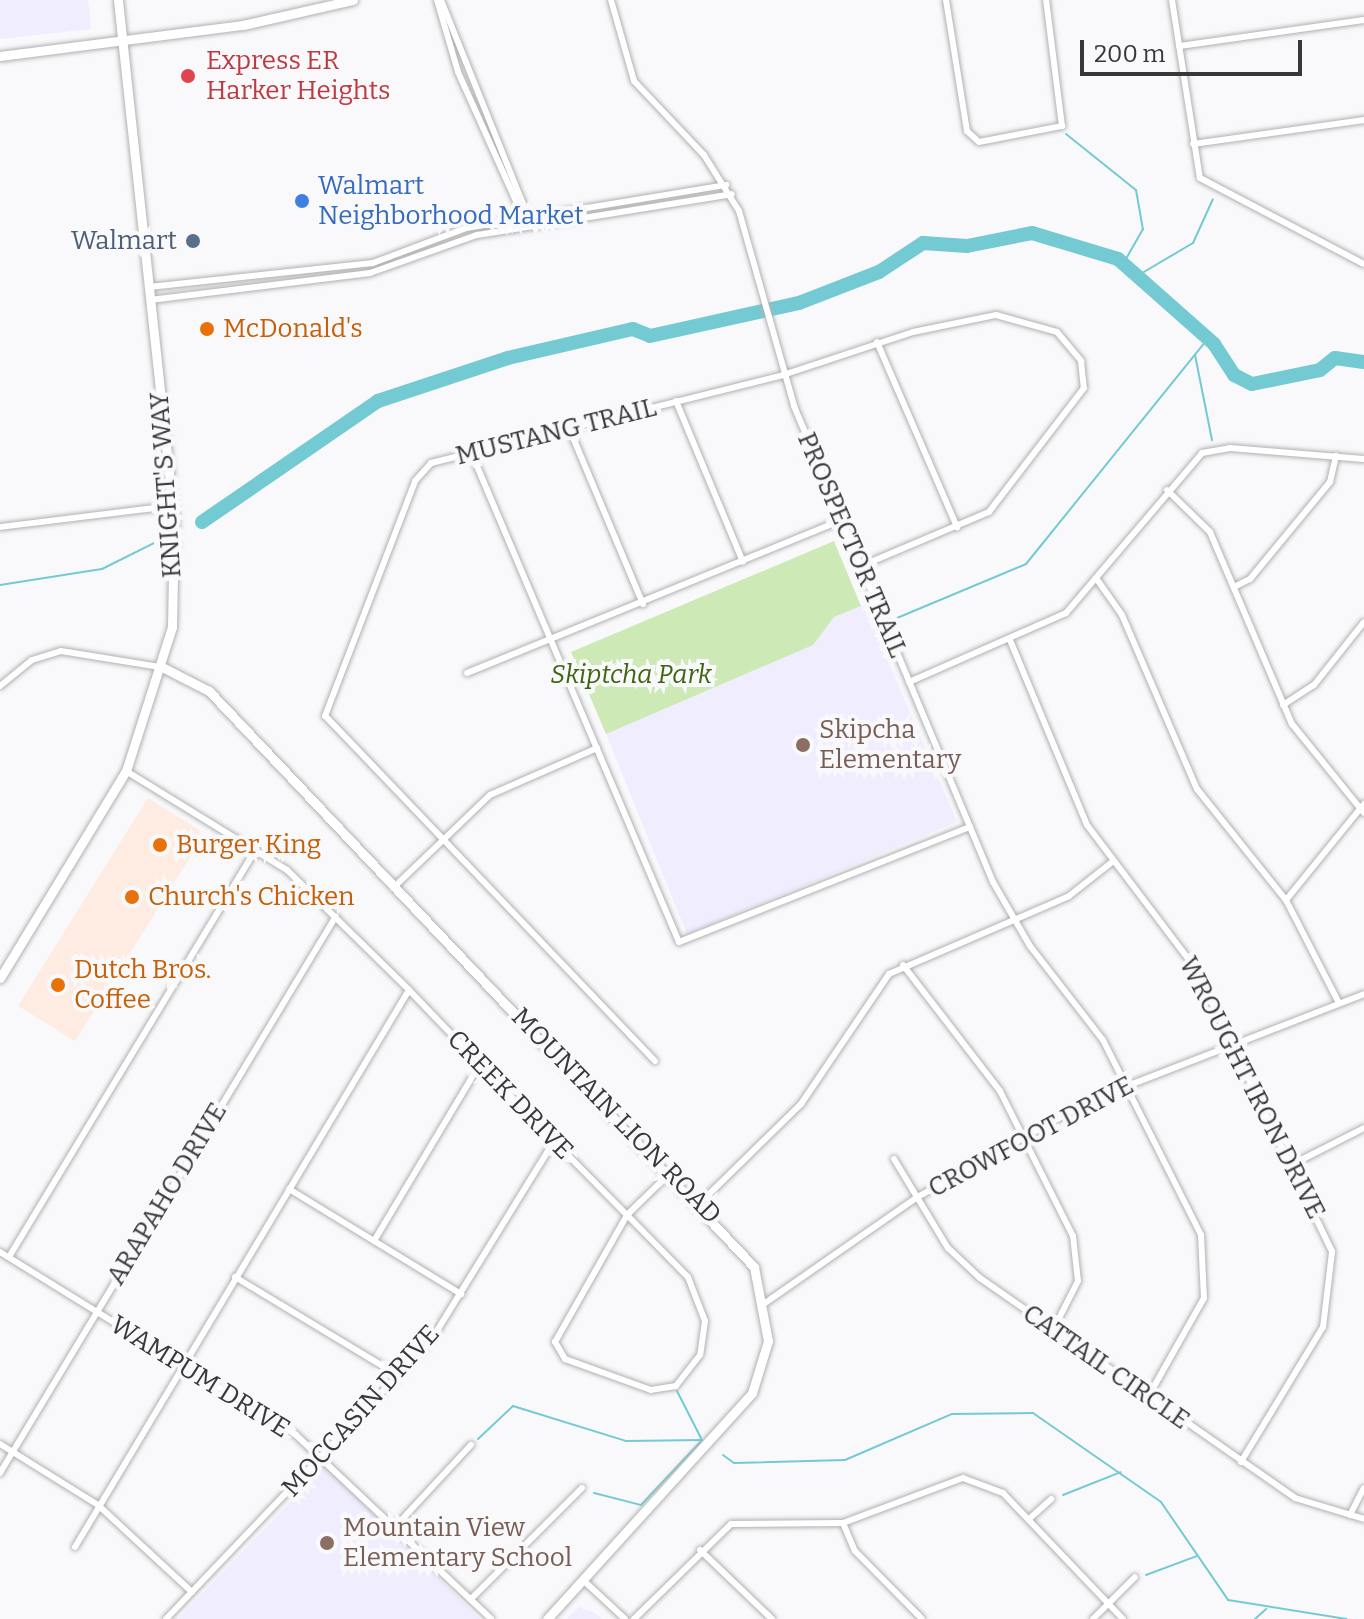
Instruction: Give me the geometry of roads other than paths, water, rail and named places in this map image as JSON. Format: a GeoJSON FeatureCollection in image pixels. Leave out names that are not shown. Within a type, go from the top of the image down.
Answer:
{"type":"FeatureCollection","features":[{"type":"Feature","properties":{"kind":"street","name":"KNIGHT'S WAY"},"geometry":{"type":"LineString","coordinates":[[0,978],[126,771],[164,668],[174,601],[172,506],[118,0]]}},
{"type":"Feature","properties":{"kind":"street"},"geometry":{"type":"LineString","coordinates":[[0,56],[123,41],[353,0]]}},
{"type":"Feature","properties":{"kind":"street"},"geometry":{"type":"LineString","coordinates":[[439,0],[458,72],[522,215],[524,227]]}},
{"type":"Feature","properties":{"kind":"street","name":"PROSPECTOR TRAIL"},"geometry":{"type":"LineString","coordinates":[[611,0],[621,52],[640,90],[732,194],[762,290],[783,375],[970,827],[1013,920],[1093,1023],[1201,1235],[1207,1262],[1197,1320],[1148,1397]]}},
{"type":"Feature","properties":{"kind":"street"},"geometry":{"type":"LineString","coordinates":[[946,0],[967,131],[979,142],[1062,126],[1046,0]]}},
{"type":"Feature","properties":{"kind":"street"},"geometry":{"type":"LineString","coordinates":[[1172,0],[1193,144],[1207,187],[1364,264]]}},
{"type":"Feature","properties":{"kind":"street"},"geometry":{"type":"LineString","coordinates":[[1179,46],[1364,20]]}},
{"type":"Feature","properties":{"kind":"street"},"geometry":{"type":"LineString","coordinates":[[1193,144],[1364,120]]}},
{"type":"Feature","properties":{"kind":"street"},"geometry":{"type":"LineString","coordinates":[[149,287],[343,267],[522,215],[726,185]]}},
{"type":"Feature","properties":{"kind":"street"},"geometry":{"type":"LineString","coordinates":[[150,300],[344,276],[524,227],[732,194]]}},
{"type":"Feature","properties":{"kind":"street"},"geometry":{"type":"LineString","coordinates":[[343,267],[344,276]]}},
{"type":"Feature","properties":{"kind":"street"},"geometry":{"type":"LineString","coordinates":[[270,274],[271,284]]}},
{"type":"Feature","properties":{"kind":"street"},"geometry":{"type":"LineString","coordinates":[[216,280],[218,291]]}},
{"type":"Feature","properties":{"kind":"street","name":"MUSTANG TRAIL"},"geometry":{"type":"LineString","coordinates":[[655,1061],[442,842],[325,710],[415,481],[431,463],[783,375],[877,342],[1016,316],[1057,332],[1081,361],[1078,401],[989,512],[861,566]]}},
{"type":"Feature","properties":{"kind":"street"},"geometry":{"type":"LineString","coordinates":[[877,342],[957,527]]}},
{"type":"Feature","properties":{"kind":"street"},"geometry":{"type":"LineString","coordinates":[[676,401],[743,562]]}},
{"type":"Feature","properties":{"kind":"street"},"geometry":{"type":"LineString","coordinates":[[569,428],[643,604]]}},
{"type":"Feature","properties":{"kind":"street"},"geometry":{"type":"LineString","coordinates":[[909,682],[1066,613],[1193,459],[1213,449],[1364,459]]}},
{"type":"Feature","properties":{"kind":"street"},"geometry":{"type":"LineString","coordinates":[[471,452],[683,944],[970,827]]}},
{"type":"Feature","properties":{"kind":"street"},"geometry":{"type":"LineString","coordinates":[[1234,587],[1250,579],[1330,482],[1336,456]]}},
{"type":"Feature","properties":{"kind":"street"},"geometry":{"type":"LineString","coordinates":[[1167,490],[1200,517],[1234,587],[1283,705],[1363,809],[1286,900]]}},
{"type":"Feature","properties":{"kind":"street"},"geometry":{"type":"LineString","coordinates":[[0,527],[172,506]]}},
{"type":"Feature","properties":{"kind":"street"},"geometry":{"type":"LineString","coordinates":[[467,673],[551,642],[842,520]]}},
{"type":"Feature","properties":{"kind":"street"},"geometry":{"type":"LineString","coordinates":[[1096,578],[1122,615],[1197,789],[1286,900],[1339,1003]]}},
{"type":"Feature","properties":{"kind":"street"},"geometry":{"type":"LineString","coordinates":[[1283,705],[1314,685],[1364,622]]}},
{"type":"Feature","properties":{"kind":"street","name":"WROUGHT IRON DRIVE"},"geometry":{"type":"LineString","coordinates":[[1010,640],[1087,825],[1111,863],[1195,968],[1328,1236],[1332,1285],[1314,1347],[1241,1462]]}},
{"type":"Feature","properties":{"kind":"street"},"geometry":{"type":"LineString","coordinates":[[0,686],[32,660],[61,651],[164,668]]}},
{"type":"Feature","properties":{"kind":"street","name":"MOUNTAIN LION ROAD"},"geometry":{"type":"LineString","coordinates":[[164,668],[209,691],[393,888],[701,1202],[747,1255],[765,1303],[765,1356],[742,1410],[547,1619]]}},
{"type":"Feature","properties":{"kind":"street"},"geometry":{"type":"LineString","coordinates":[[393,888],[498,789],[597,748]]}},
{"type":"Feature","properties":{"kind":"street","name":"CREEK DRIVE"},"geometry":{"type":"LineString","coordinates":[[126,771],[256,849],[336,916],[688,1277],[702,1305],[705,1336],[694,1369],[676,1386],[651,1390],[556,1351],[558,1331],[627,1215]]}},
{"type":"Feature","properties":{"kind":"street"},"geometry":{"type":"LineString","coordinates":[[9,1257],[256,849]]}},
{"type":"Feature","properties":{"kind":"street"},"geometry":{"type":"LineString","coordinates":[[701,1202],[801,1104],[879,983],[903,965],[1069,896],[1111,863]]}},
{"type":"Feature","properties":{"kind":"street","name":"ARAPAHO DRIVE"},"geometry":{"type":"LineString","coordinates":[[0,1473],[336,916]]}},
{"type":"Feature","properties":{"kind":"street"},"geometry":{"type":"LineString","coordinates":[[903,965],[1000,1091],[1025,1138],[1080,1264],[1075,1295],[1053,1330]]}},
{"type":"Feature","properties":{"kind":"street"},"geometry":{"type":"LineString","coordinates":[[75,1547],[182,1363],[409,990]]}},
{"type":"Feature","properties":{"kind":"street","name":"CROWFOOT DRIVE"},"geometry":{"type":"LineString","coordinates":[[765,1303],[916,1198],[1125,1084],[1236,1047],[1364,994]]}},
{"type":"Feature","properties":{"kind":"street"},"geometry":{"type":"LineString","coordinates":[[374,1241],[480,1064]]}},
{"type":"Feature","properties":{"kind":"street"},"geometry":{"type":"LineString","coordinates":[[1293,1164],[1364,1128]]}},
{"type":"Feature","properties":{"kind":"street","name":"MOCCASIN DRIVE"},"geometry":{"type":"LineString","coordinates":[[166,1619],[399,1376],[461,1294],[554,1141]]}},
{"type":"Feature","properties":{"kind":"street","name":"CATTAIL CIRCLE"},"geometry":{"type":"LineString","coordinates":[[894,1159],[916,1198],[963,1264],[1295,1498],[1364,1519]]}},
{"type":"Feature","properties":{"kind":"street"},"geometry":{"type":"LineString","coordinates":[[627,1215],[671,1172]]}},
{"type":"Feature","properties":{"kind":"street"},"geometry":{"type":"LineString","coordinates":[[289,1189],[461,1294]]}},
{"type":"Feature","properties":{"kind":"street","name":"WAMPUM DRIVE"},"geometry":{"type":"LineString","coordinates":[[0,1252],[182,1363],[321,1457],[491,1619]]}},
{"type":"Feature","properties":{"kind":"street"},"geometry":{"type":"LineString","coordinates":[[235,1277],[399,1376]]}},
{"type":"Feature","properties":{"kind":"street"},"geometry":{"type":"LineString","coordinates":[[0,1444],[98,1505],[192,1592]]}},
{"type":"Feature","properties":{"kind":"street"},"geometry":{"type":"LineString","coordinates":[[395,1527],[471,1445]]}},
{"type":"Feature","properties":{"kind":"street"},"geometry":{"type":"LineString","coordinates":[[634,1619],[700,1550],[740,1522],[843,1523],[963,1478],[989,1483],[1029,1519],[1123,1619]]}},
{"type":"Feature","properties":{"kind":"street"},"geometry":{"type":"LineString","coordinates":[[471,1599],[582,1488]]}},
{"type":"Feature","properties":{"kind":"street"},"geometry":{"type":"LineString","coordinates":[[1350,1515],[1364,1488]]}},
{"type":"Feature","properties":{"kind":"street"},"geometry":{"type":"LineString","coordinates":[[1029,1519],[1051,1499]]}},
{"type":"Feature","properties":{"kind":"street"},"geometry":{"type":"LineString","coordinates":[[843,1523],[855,1551],[922,1619]]}},
{"type":"Feature","properties":{"kind":"street"},"geometry":{"type":"LineString","coordinates":[[700,1550],[772,1619]]}},
{"type":"Feature","properties":{"kind":"street"},"geometry":{"type":"LineString","coordinates":[[1093,1619],[1135,1577]]}},
{"type":"Feature","properties":{"kind":"street"},"geometry":{"type":"LineString","coordinates":[[583,1580],[625,1619]]}},
{"type":"Feature","properties":{"kind":"waterway"},"geometry":{"type":"LineString","coordinates":[[1066,134],[1136,190],[1143,229],[1123,264]]}},
{"type":"Feature","properties":{"kind":"waterway"},"geometry":{"type":"LineString","coordinates":[[1137,276],[1193,243],[1213,199]]}},
{"type":"Feature","properties":{"kind":"waterway"},"geometry":{"type":"LineString","coordinates":[[202,522],[378,401],[508,358],[633,329],[650,336],[799,303],[879,272],[923,243],[967,246],[1032,233],[1118,259],[1214,344],[1234,375],[1252,384],[1320,370],[1335,358],[1364,362]]}},
{"type":"Feature","properties":{"kind":"waterway"},"geometry":{"type":"LineString","coordinates":[[897,618],[1026,564],[1207,340]]}},
{"type":"Feature","properties":{"kind":"waterway"},"geometry":{"type":"LineString","coordinates":[[1195,355],[1212,440]]}},
{"type":"Feature","properties":{"kind":"waterway"},"geometry":{"type":"LineString","coordinates":[[0,585],[102,569],[154,543]]}},
{"type":"Feature","properties":{"kind":"waterway"},"geometry":{"type":"LineString","coordinates":[[677,1391],[702,1440]]}},
{"type":"Feature","properties":{"kind":"waterway"},"geometry":{"type":"LineString","coordinates":[[478,1439],[513,1406],[626,1441],[702,1440]]}},
{"type":"Feature","properties":{"kind":"waterway"},"geometry":{"type":"LineString","coordinates":[[723,1455],[734,1463],[845,1460],[952,1414],[1033,1413],[1161,1502],[1228,1600],[1346,1619]]}},
{"type":"Feature","properties":{"kind":"waterway"},"geometry":{"type":"LineString","coordinates":[[594,1493],[641,1505],[701,1441]]}},
{"type":"Feature","properties":{"kind":"waterway"},"geometry":{"type":"LineString","coordinates":[[1063,1495],[1121,1472]]}},
{"type":"Feature","properties":{"kind":"waterway"},"geometry":{"type":"LineString","coordinates":[[1146,1575],[1197,1556]]}},
{"type":"Feature","properties":{"kind":"waterway"},"geometry":{"type":"LineString","coordinates":[[1255,1619],[1266,1609]]}},
{"type":"Feature","properties":{"kind":"place","name":"Express ER Harker Heights"},"geometry":{"type":"Point","coordinates":[188,76]}},
{"type":"Feature","properties":{"kind":"place","name":"Walmart Neighborhood Market"},"geometry":{"type":"Point","coordinates":[302,201]}},
{"type":"Feature","properties":{"kind":"place","name":"Walmart"},"geometry":{"type":"Point","coordinates":[193,241]}},
{"type":"Feature","properties":{"kind":"place","name":"McDonald's"},"geometry":{"type":"Point","coordinates":[207,329]}},
{"type":"Feature","properties":{"kind":"place","name":"Skipcha Elementary"},"geometry":{"type":"Point","coordinates":[803,745]}},
{"type":"Feature","properties":{"kind":"place","name":"Burger King"},"geometry":{"type":"Point","coordinates":[160,845]}},
{"type":"Feature","properties":{"kind":"place","name":"Church's Chicken"},"geometry":{"type":"Point","coordinates":[132,897]}},
{"type":"Feature","properties":{"kind":"place","name":"Dutch Bros. Coffee"},"geometry":{"type":"Point","coordinates":[58,985]}},
{"type":"Feature","properties":{"kind":"place","name":"Mountain View Elementary School"},"geometry":{"type":"Point","coordinates":[327,1543]}},
{"type":"Feature","properties":{"kind":"park label","name":"Skiptcha Park"},"geometry":{"type":"Point","coordinates":[631,675]}}]}
